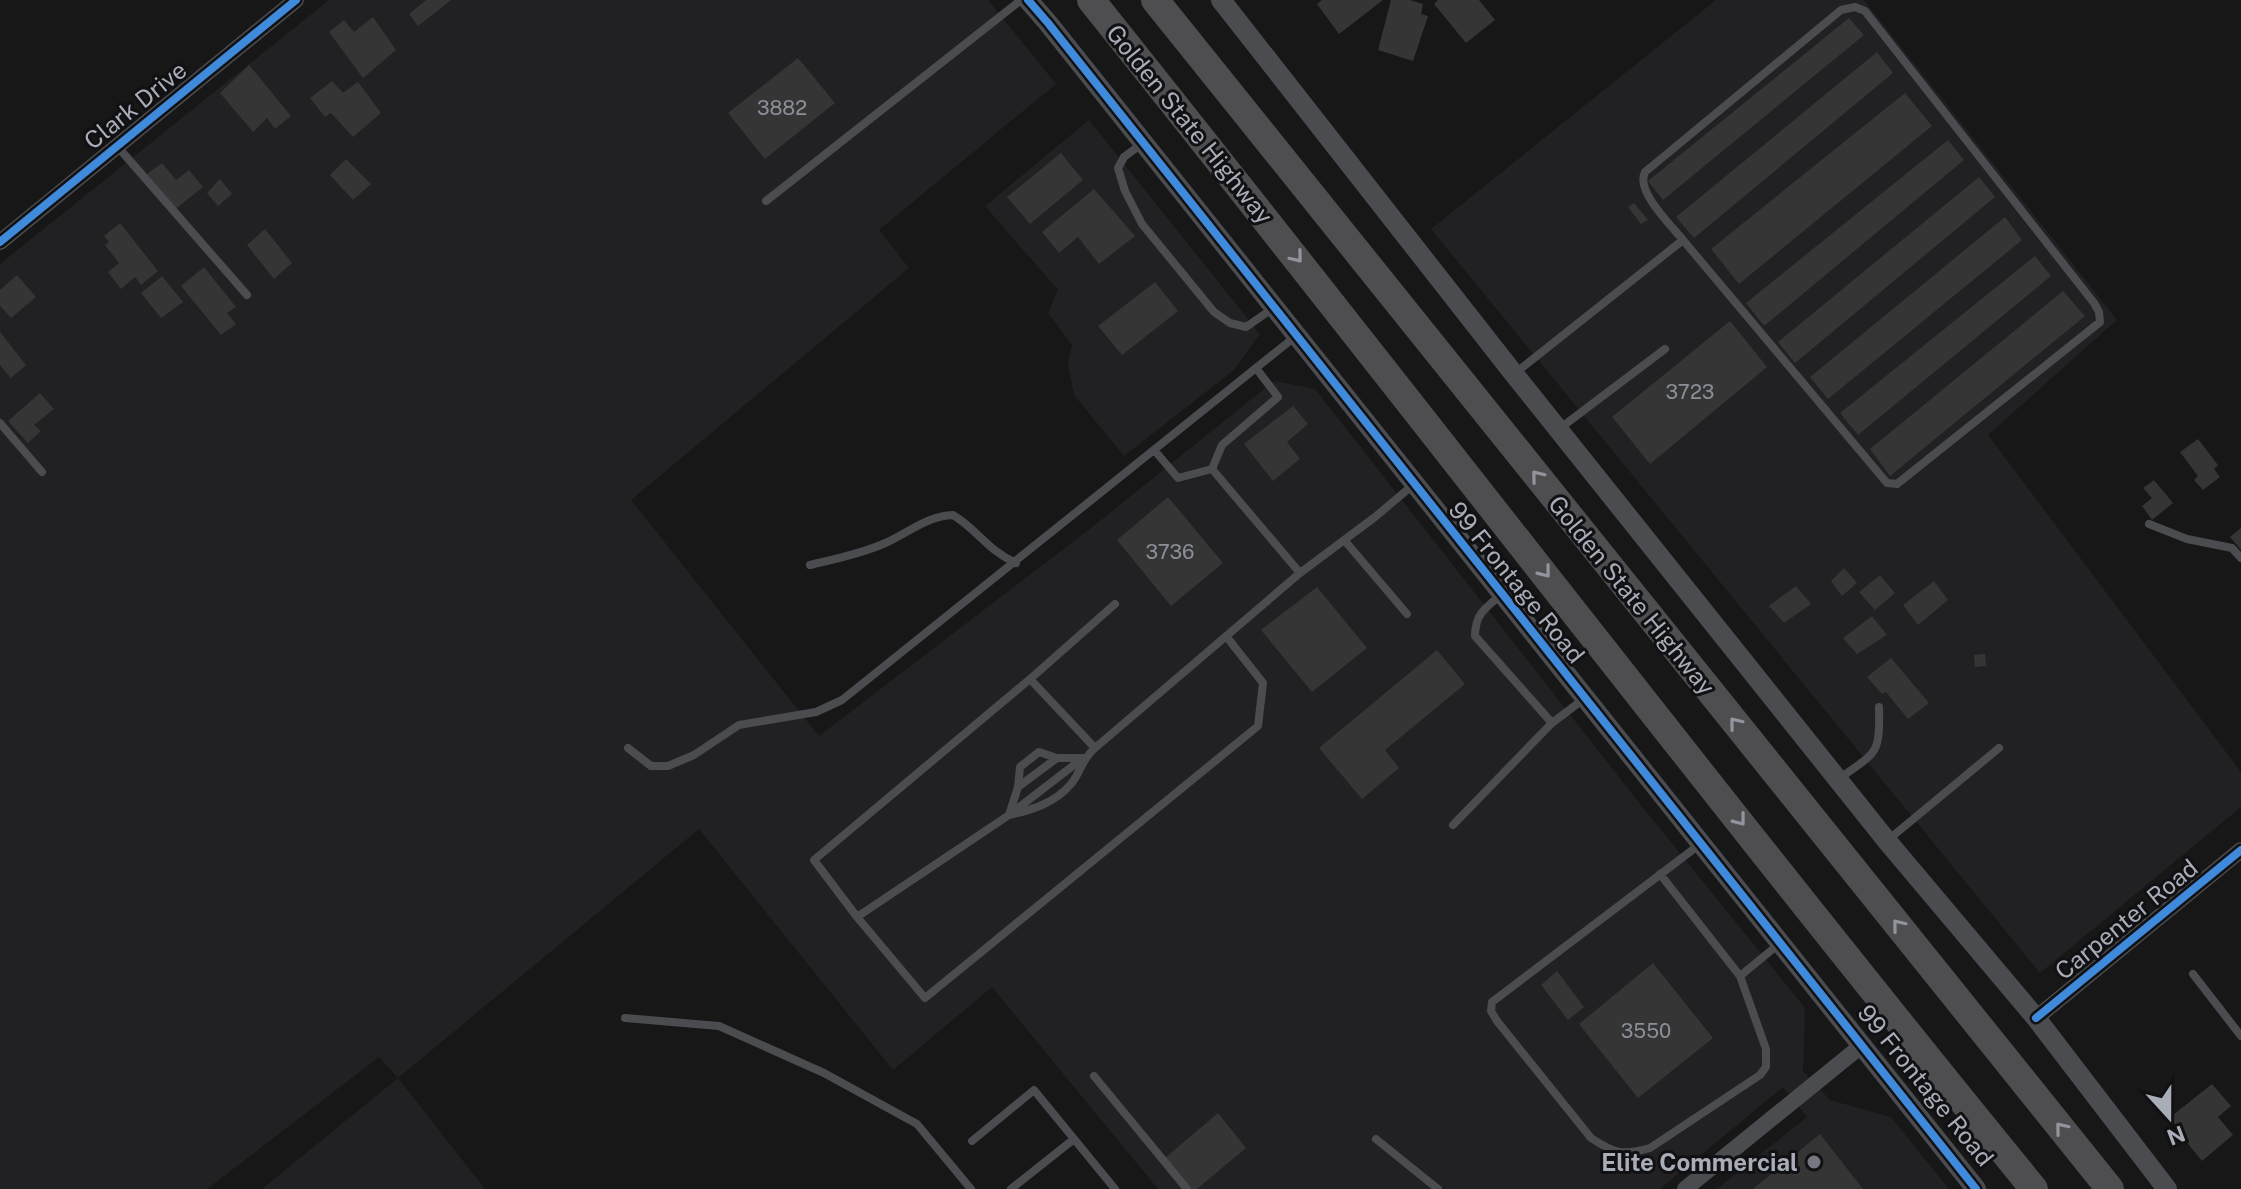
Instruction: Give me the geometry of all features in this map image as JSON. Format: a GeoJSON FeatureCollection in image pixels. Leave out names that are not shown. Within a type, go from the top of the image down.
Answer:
{"type":"FeatureCollection","features":[{"type":"Feature","properties":{"kind":"highway","name":"Golden State Highway"},"geometry":{"type":"LineString","coordinates":[[1091,0],[1331,300],[1898,1023],[2034,1189]]}},
{"type":"Feature","properties":{"kind":"highway","name":"Golden State Highway"},"geometry":{"type":"LineString","coordinates":[[1155,0],[2110,1189]]}},
{"type":"Feature","properties":{"kind":"street","name":"Clark Drive"},"geometry":{"type":"LineString","coordinates":[[0,242],[296,0]]}},
{"type":"Feature","properties":{"kind":"street","name":"99 Frontage Road"},"geometry":{"type":"LineString","coordinates":[[1028,0],[1976,1189]]}},
{"type":"Feature","properties":{"kind":"street"},"geometry":{"type":"LineString","coordinates":[[1221,0],[1514,374],[1887,841],[2036,1018],[2167,1189]]}},
{"type":"Feature","properties":{"kind":"street","name":"Carpenter Road"},"geometry":{"type":"LineString","coordinates":[[2036,1018],[2241,850]]}},
{"type":"Feature","properties":{"kind":"street"},"geometry":{"type":"LineString","coordinates":[[1685,1189],[1861,1046]]}},
{"type":"Feature","properties":{"kind":"lane"},"geometry":{"type":"LineString","coordinates":[[766,201],[1021,0]]}},
{"type":"Feature","properties":{"kind":"lane"},"geometry":{"type":"LineString","coordinates":[[1855,7],[1865,11],[2094,303],[2100,322],[1906,478],[1897,484],[1887,483],[1683,240],[1643,189],[1641,177],[1841,10],[1855,7]]}},
{"type":"Feature","properties":{"kind":"lane"},"geometry":{"type":"LineString","coordinates":[[1143,142],[1124,157],[1118,168],[1125,191],[1142,224],[1214,312],[1230,323],[1246,327],[1274,307]]}},
{"type":"Feature","properties":{"kind":"lane"},"geometry":{"type":"LineString","coordinates":[[117,146],[247,295]]}},
{"type":"Feature","properties":{"kind":"lane"},"geometry":{"type":"LineString","coordinates":[[1514,374],[1683,240]]}},
{"type":"Feature","properties":{"kind":"lane"},"geometry":{"type":"LineString","coordinates":[[628,748],[651,766],[668,766],[694,755],[739,725],[816,712],[842,700],[1297,336]]}},
{"type":"Feature","properties":{"kind":"lane"},"geometry":{"type":"LineString","coordinates":[[1558,429],[1665,349]]}},
{"type":"Feature","properties":{"kind":"lane"},"geometry":{"type":"LineString","coordinates":[[1212,469],[1222,445],[1278,397],[1256,368]]}},
{"type":"Feature","properties":{"kind":"lane"},"geometry":{"type":"LineString","coordinates":[[0,423],[42,472]]}},
{"type":"Feature","properties":{"kind":"lane"},"geometry":{"type":"LineString","coordinates":[[1155,451],[1178,478],[1212,469]]}},
{"type":"Feature","properties":{"kind":"lane"},"geometry":{"type":"LineString","coordinates":[[1212,469],[1300,573]]}},
{"type":"Feature","properties":{"kind":"lane"},"geometry":{"type":"LineString","coordinates":[[857,917],[1009,815],[1040,808],[1071,784],[1083,758],[1300,573],[1414,485]]}},
{"type":"Feature","properties":{"kind":"lane"},"geometry":{"type":"LineString","coordinates":[[810,565],[856,554],[886,543],[928,520],[953,515],[996,554],[1016,563]]}},
{"type":"Feature","properties":{"kind":"lane"},"geometry":{"type":"LineString","coordinates":[[2149,524],[2187,539],[2232,548],[2241,558]]}},
{"type":"Feature","properties":{"kind":"lane"},"geometry":{"type":"LineString","coordinates":[[1345,541],[1407,614]]}},
{"type":"Feature","properties":{"kind":"lane"},"geometry":{"type":"LineString","coordinates":[[1502,594],[1481,610],[1475,623],[1475,636],[1552,723]]}},
{"type":"Feature","properties":{"kind":"lane"},"geometry":{"type":"LineString","coordinates":[[1115,604],[814,860],[925,998],[1258,726],[1263,683],[1226,636]]}},
{"type":"Feature","properties":{"kind":"lane"},"geometry":{"type":"LineString","coordinates":[[1029,680],[1095,748]]}},
{"type":"Feature","properties":{"kind":"lane"},"geometry":{"type":"LineString","coordinates":[[1453,825],[1552,723],[1585,698]]}},
{"type":"Feature","properties":{"kind":"lane"},"geometry":{"type":"LineString","coordinates":[[1838,779],[1872,755],[1880,741],[1879,707]]}},
{"type":"Feature","properties":{"kind":"lane"},"geometry":{"type":"LineString","coordinates":[[1887,841],[1999,748]]}},
{"type":"Feature","properties":{"kind":"lane"},"geometry":{"type":"LineString","coordinates":[[1009,815],[1018,787],[1020,767],[1039,752],[1057,758],[1083,758]]}},
{"type":"Feature","properties":{"kind":"lane"},"geometry":{"type":"LineString","coordinates":[[1018,787],[1057,758]]}},
{"type":"Feature","properties":{"kind":"lane"},"geometry":{"type":"LineString","coordinates":[[1660,874],[1740,976],[1766,1049],[1766,1067],[1760,1075],[1650,1148],[1630,1154],[1611,1151],[1591,1138],[1497,1021],[1491,1011],[1492,1002],[1660,874],[1700,844]]}},
{"type":"Feature","properties":{"kind":"lane"},"geometry":{"type":"LineString","coordinates":[[1740,976],[1779,943]]}},
{"type":"Feature","properties":{"kind":"lane"},"geometry":{"type":"LineString","coordinates":[[2193,974],[2241,1036]]}},
{"type":"Feature","properties":{"kind":"lane"},"geometry":{"type":"LineString","coordinates":[[625,1018],[719,1026],[824,1073],[917,1124],[971,1189]]}},
{"type":"Feature","properties":{"kind":"lane"},"geometry":{"type":"LineString","coordinates":[[1094,1076],[1187,1189]]}},
{"type":"Feature","properties":{"kind":"lane"},"geometry":{"type":"LineString","coordinates":[[972,1141],[1034,1090],[1110,1187]]}},
{"type":"Feature","properties":{"kind":"lane"},"geometry":{"type":"LineString","coordinates":[[1011,1189],[1074,1139]]}},
{"type":"Feature","properties":{"kind":"lane"},"geometry":{"type":"LineString","coordinates":[[1376,1139],[1438,1189]]}},
{"type":"Feature","properties":{"kind":"shaded area"},"geometry":{"type":"Polygon","coordinates":[[[329,0],[988,0],[1056,84],[879,230],[909,268],[631,500],[819,736],[1091,528],[1274,381],[1315,389],[1637,800],[1805,1008],[1803,1071],[1830,1100],[1891,1117],[1949,1189],[1717,1189],[1807,1117],[1783,1087],[1660,1189],[1158,1189],[992,987],[893,1070],[699,829],[398,1078],[379,1057],[207,1189],[0,1189],[0,264],[329,0]]]}},
{"type":"Feature","properties":{"kind":"shaded area"},"geometry":{"type":"Polygon","coordinates":[[[1716,0],[1864,0],[2117,320],[1988,435],[2241,772],[2241,807],[2040,973],[1431,229],[1716,0]]]}},
{"type":"Feature","properties":{"kind":"shaded area"},"geometry":{"type":"Polygon","coordinates":[[[1089,120],[1260,334],[1234,370],[1124,456],[1074,395],[1068,364],[1072,345],[1048,313],[1058,290],[985,206],[1089,120]]]}},
{"type":"Feature","properties":{"kind":"shaded area"},"geometry":{"type":"Polygon","coordinates":[[[398,1078],[485,1189],[262,1189],[398,1078]]]}},
{"type":"Feature","properties":{"kind":"building"},"geometry":{"type":"Polygon","coordinates":[[[426,0],[451,0],[418,26],[409,14],[426,0]]]}},
{"type":"Feature","properties":{"kind":"building"},"geometry":{"type":"Polygon","coordinates":[[[1322,0],[1383,0],[1339,34],[1317,4],[1322,0]]]}},
{"type":"Feature","properties":{"kind":"building"},"geometry":{"type":"Polygon","coordinates":[[[1391,0],[1423,4],[1421,14],[1428,16],[1413,61],[1378,50],[1391,0]]]}},
{"type":"Feature","properties":{"kind":"building"},"geometry":{"type":"Polygon","coordinates":[[[1438,0],[1479,0],[1495,20],[1466,43],[1434,4],[1438,0]]]}},
{"type":"Feature","properties":{"kind":"building"},"geometry":{"type":"Polygon","coordinates":[[[373,17],[396,50],[363,78],[329,32],[344,20],[354,32],[373,17]]]}},
{"type":"Feature","properties":{"kind":"building"},"geometry":{"type":"Polygon","coordinates":[[[1849,18],[1864,35],[1663,200],[1648,181],[1849,18]]]}},
{"type":"Feature","properties":{"kind":"building"},"geometry":{"type":"Polygon","coordinates":[[[1877,52],[1893,73],[1694,238],[1676,217],[1877,52]]]}},
{"type":"Feature","properties":{"kind":"building"},"geometry":{"type":"Polygon","coordinates":[[[798,58],[835,103],[765,159],[728,113],[798,58]]]}},
{"type":"Feature","properties":{"kind":"building"},"geometry":{"type":"Polygon","coordinates":[[[249,65],[291,116],[275,129],[267,118],[253,132],[220,93],[249,65]]]}},
{"type":"Feature","properties":{"kind":"building"},"geometry":{"type":"Polygon","coordinates":[[[332,81],[343,93],[358,82],[381,113],[353,137],[331,113],[325,117],[310,98],[332,81]]]}},
{"type":"Feature","properties":{"kind":"building"},"geometry":{"type":"Polygon","coordinates":[[[1905,93],[1932,126],[1739,284],[1711,249],[1905,93]]]}},
{"type":"Feature","properties":{"kind":"building"},"geometry":{"type":"Polygon","coordinates":[[[1948,140],[1964,160],[1764,326],[1746,303],[1948,140]]]}},
{"type":"Feature","properties":{"kind":"building"},"geometry":{"type":"Polygon","coordinates":[[[1061,153],[1083,180],[1030,224],[1007,197],[1061,153]]]}},
{"type":"Feature","properties":{"kind":"building"},"geometry":{"type":"Polygon","coordinates":[[[346,159],[371,184],[353,200],[330,175],[346,159]]]}},
{"type":"Feature","properties":{"kind":"building"},"geometry":{"type":"Polygon","coordinates":[[[162,163],[176,180],[189,170],[203,187],[173,211],[144,176],[162,163]]]}},
{"type":"Feature","properties":{"kind":"building"},"geometry":{"type":"Polygon","coordinates":[[[1979,177],[1995,197],[1795,363],[1778,342],[1979,177]]]}},
{"type":"Feature","properties":{"kind":"building"},"geometry":{"type":"Polygon","coordinates":[[[220,179],[232,194],[218,206],[207,193],[220,179]]]}},
{"type":"Feature","properties":{"kind":"building"},"geometry":{"type":"Polygon","coordinates":[[[1094,189],[1135,236],[1099,264],[1078,237],[1059,253],[1042,232],[1094,189]]]}},
{"type":"Feature","properties":{"kind":"building"},"geometry":{"type":"Polygon","coordinates":[[[1634,203],[1648,220],[1641,224],[1628,207],[1634,203]]]}},
{"type":"Feature","properties":{"kind":"building"},"geometry":{"type":"Polygon","coordinates":[[[2005,217],[2022,240],[1828,399],[1810,377],[2005,217]]]}},
{"type":"Feature","properties":{"kind":"building"},"geometry":{"type":"Polygon","coordinates":[[[120,223],[158,271],[141,285],[135,277],[121,289],[108,272],[119,263],[105,245],[109,242],[104,236],[120,223]]]}},
{"type":"Feature","properties":{"kind":"building"},"geometry":{"type":"Polygon","coordinates":[[[265,229],[292,263],[274,279],[247,245],[265,229]]]}},
{"type":"Feature","properties":{"kind":"building"},"geometry":{"type":"Polygon","coordinates":[[[2035,256],[2051,276],[1858,435],[1840,413],[2035,256]]]}},
{"type":"Feature","properties":{"kind":"building"},"geometry":{"type":"Polygon","coordinates":[[[204,267],[236,307],[227,313],[236,324],[221,335],[181,286],[204,267]]]}},
{"type":"Feature","properties":{"kind":"building"},"geometry":{"type":"Polygon","coordinates":[[[17,275],[36,297],[11,318],[0,306],[0,290],[17,275]]]}},
{"type":"Feature","properties":{"kind":"building"},"geometry":{"type":"Polygon","coordinates":[[[162,276],[183,302],[161,318],[141,293],[162,276]]]}},
{"type":"Feature","properties":{"kind":"building"},"geometry":{"type":"Polygon","coordinates":[[[1155,282],[1178,311],[1122,355],[1098,326],[1155,282]]]}},
{"type":"Feature","properties":{"kind":"building"},"geometry":{"type":"Polygon","coordinates":[[[2063,291],[2085,316],[1890,476],[1870,449],[2063,291]]]}},
{"type":"Feature","properties":{"kind":"building"},"geometry":{"type":"Polygon","coordinates":[[[1730,321],[1767,367],[1650,464],[1612,417],[1730,321]]]}},
{"type":"Feature","properties":{"kind":"building"},"geometry":{"type":"Polygon","coordinates":[[[0,332],[26,365],[11,378],[0,365],[0,332]]]}},
{"type":"Feature","properties":{"kind":"building"},"geometry":{"type":"Polygon","coordinates":[[[40,393],[54,409],[34,425],[41,431],[28,443],[8,421],[40,393]]]}},
{"type":"Feature","properties":{"kind":"building"},"geometry":{"type":"Polygon","coordinates":[[[1293,406],[1308,424],[1287,442],[1300,459],[1273,481],[1244,444],[1293,406]]]}},
{"type":"Feature","properties":{"kind":"building"},"geometry":{"type":"Polygon","coordinates":[[[2198,439],[2218,465],[2214,469],[2220,477],[2203,490],[2194,480],[2198,476],[2180,452],[2198,439]]]}},
{"type":"Feature","properties":{"kind":"building"},"geometry":{"type":"Polygon","coordinates":[[[2154,480],[2173,503],[2152,520],[2142,506],[2152,498],[2143,488],[2154,480]]]}},
{"type":"Feature","properties":{"kind":"building"},"geometry":{"type":"Polygon","coordinates":[[[1168,497],[1223,563],[1171,606],[1117,540],[1168,497]]]}},
{"type":"Feature","properties":{"kind":"building"},"geometry":{"type":"Polygon","coordinates":[[[2241,528],[2241,550],[2230,537],[2241,528]]]}},
{"type":"Feature","properties":{"kind":"building"},"geometry":{"type":"Polygon","coordinates":[[[1844,568],[1857,583],[1842,596],[1831,581],[1844,568]]]}},
{"type":"Feature","properties":{"kind":"building"},"geometry":{"type":"Polygon","coordinates":[[[1880,575],[1895,593],[1875,610],[1859,592],[1880,575]]]}},
{"type":"Feature","properties":{"kind":"building"},"geometry":{"type":"Polygon","coordinates":[[[1934,581],[1948,600],[1918,625],[1903,605],[1934,581]]]}},
{"type":"Feature","properties":{"kind":"building"},"geometry":{"type":"Polygon","coordinates":[[[1796,586],[1811,604],[1784,623],[1769,606],[1796,586]]]}},
{"type":"Feature","properties":{"kind":"building"},"geometry":{"type":"Polygon","coordinates":[[[1317,587],[1367,648],[1312,692],[1261,630],[1317,587]]]}},
{"type":"Feature","properties":{"kind":"building"},"geometry":{"type":"Polygon","coordinates":[[[1872,616],[1887,635],[1857,654],[1843,638],[1872,616]]]}},
{"type":"Feature","properties":{"kind":"building"},"geometry":{"type":"Polygon","coordinates":[[[1437,650],[1465,684],[1385,750],[1399,768],[1362,799],[1319,748],[1437,650]]]}},
{"type":"Feature","properties":{"kind":"building"},"geometry":{"type":"Polygon","coordinates":[[[1985,654],[1986,666],[1975,667],[1974,655],[1985,654]]]}},
{"type":"Feature","properties":{"kind":"building"},"geometry":{"type":"Polygon","coordinates":[[[1891,658],[1929,703],[1908,719],[1886,692],[1882,694],[1867,677],[1891,658]]]}},
{"type":"Feature","properties":{"kind":"building"},"geometry":{"type":"Polygon","coordinates":[[[1653,963],[1713,1038],[1638,1098],[1579,1024],[1653,963]]]}},
{"type":"Feature","properties":{"kind":"building"},"geometry":{"type":"Polygon","coordinates":[[[1557,971],[1584,1007],[1568,1020],[1541,985],[1557,971]]]}},
{"type":"Feature","properties":{"kind":"building"},"geometry":{"type":"Polygon","coordinates":[[[2212,1084],[2231,1106],[2218,1117],[2233,1135],[2202,1161],[2168,1119],[2212,1084]]]}},
{"type":"Feature","properties":{"kind":"building"},"geometry":{"type":"Polygon","coordinates":[[[1218,1113],[1246,1148],[1197,1189],[1190,1189],[1165,1158],[1218,1113]]]}},
{"type":"Feature","properties":{"kind":"building","name":"Elite Commercial"},"geometry":{"type":"Polygon","coordinates":[[[1820,1134],[1863,1189],[1753,1189],[1820,1134]]]}},
{"type":"Feature","properties":{"kind":"cycle path"},"geometry":{"type":"LineString","coordinates":[[0,242],[296,0]]}},
{"type":"Feature","properties":{"kind":"cycle path"},"geometry":{"type":"LineString","coordinates":[[1028,0],[1976,1189]]}},
{"type":"Feature","properties":{"kind":"cycle path"},"geometry":{"type":"LineString","coordinates":[[2036,1018],[2241,850]]}},
{"type":"Feature","properties":{"kind":"place","name":"Elite Commercial"},"geometry":{"type":"Point","coordinates":[1814,1162]}}]}
